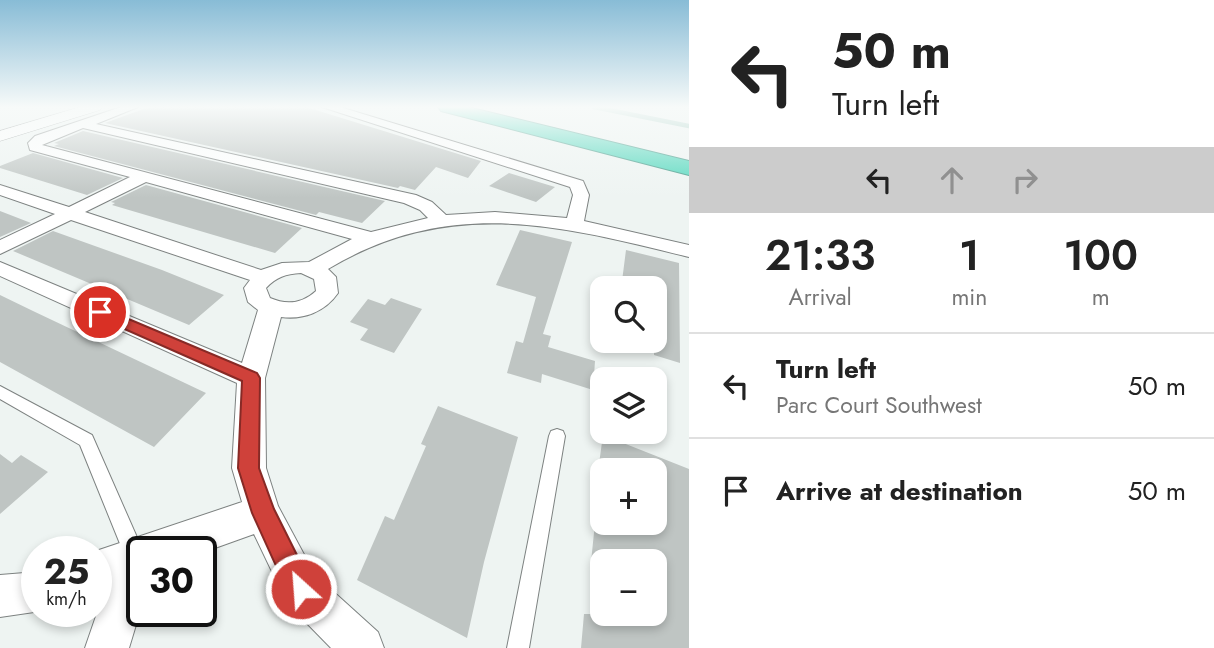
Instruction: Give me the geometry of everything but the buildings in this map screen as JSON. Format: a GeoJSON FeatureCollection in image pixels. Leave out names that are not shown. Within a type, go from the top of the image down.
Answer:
{"type":"FeatureCollection","features":[{"type":"Feature","properties":{"kind":"highway"},"geometry":{"type":"LineString","coordinates":[[567,137],[689,168]]}},
{"type":"Feature","properties":{"kind":"highway"},"geometry":{"type":"LineString","coordinates":[[626,137],[689,152]]}},
{"type":"Feature","properties":{"kind":"street"},"geometry":{"type":"LineString","coordinates":[[45,137],[35,143],[36,146],[371,238]]}},
{"type":"Feature","properties":{"kind":"street"},"geometry":{"type":"LineString","coordinates":[[140,137],[410,199],[426,206],[441,220]]}},
{"type":"Feature","properties":{"kind":"street"},"geometry":{"type":"LineString","coordinates":[[429,137],[577,184],[581,195],[575,223]]}},
{"type":"Feature","properties":{"kind":"street"},"geometry":{"type":"LineString","coordinates":[[0,248],[145,176]]}},
{"type":"Feature","properties":{"kind":"street"},"geometry":{"type":"LineString","coordinates":[[0,190],[71,214],[266,293],[289,311],[307,308],[323,298],[327,293],[328,283],[325,277],[303,267],[277,269],[266,293],[251,378],[249,468],[264,513],[301,589],[362,648]]}},
{"type":"Feature","properties":{"kind":"street"},"geometry":{"type":"LineString","coordinates":[[312,269],[371,238],[459,217],[534,218],[575,223],[689,251]]}},
{"type":"Feature","properties":{"kind":"street"},"geometry":{"type":"LineString","coordinates":[[0,268],[251,378]]}},
{"type":"Feature","properties":{"kind":"street"},"geometry":{"type":"LineString","coordinates":[[198,536],[264,513]]}},
{"type":"Feature","properties":{"kind":"street"},"geometry":{"type":"LineString","coordinates":[[0,596],[21,594]]}},
{"type":"Feature","properties":{"kind":"street"},"geometry":{"type":"LineString","coordinates":[[107,648],[126,600]]}},
{"type":"Feature","properties":{"kind":"lane"},"geometry":{"type":"LineString","coordinates":[[0,392],[86,440],[134,536]]}},
{"type":"Feature","properties":{"kind":"lane"},"geometry":{"type":"LineString","coordinates":[[518,648],[557,436]]}},
{"type":"Feature","properties":{"kind":"route"},"geometry":{"type":"LineString","coordinates":[[100,312],[251,378],[249,468],[264,513],[301,589]]}}]}
